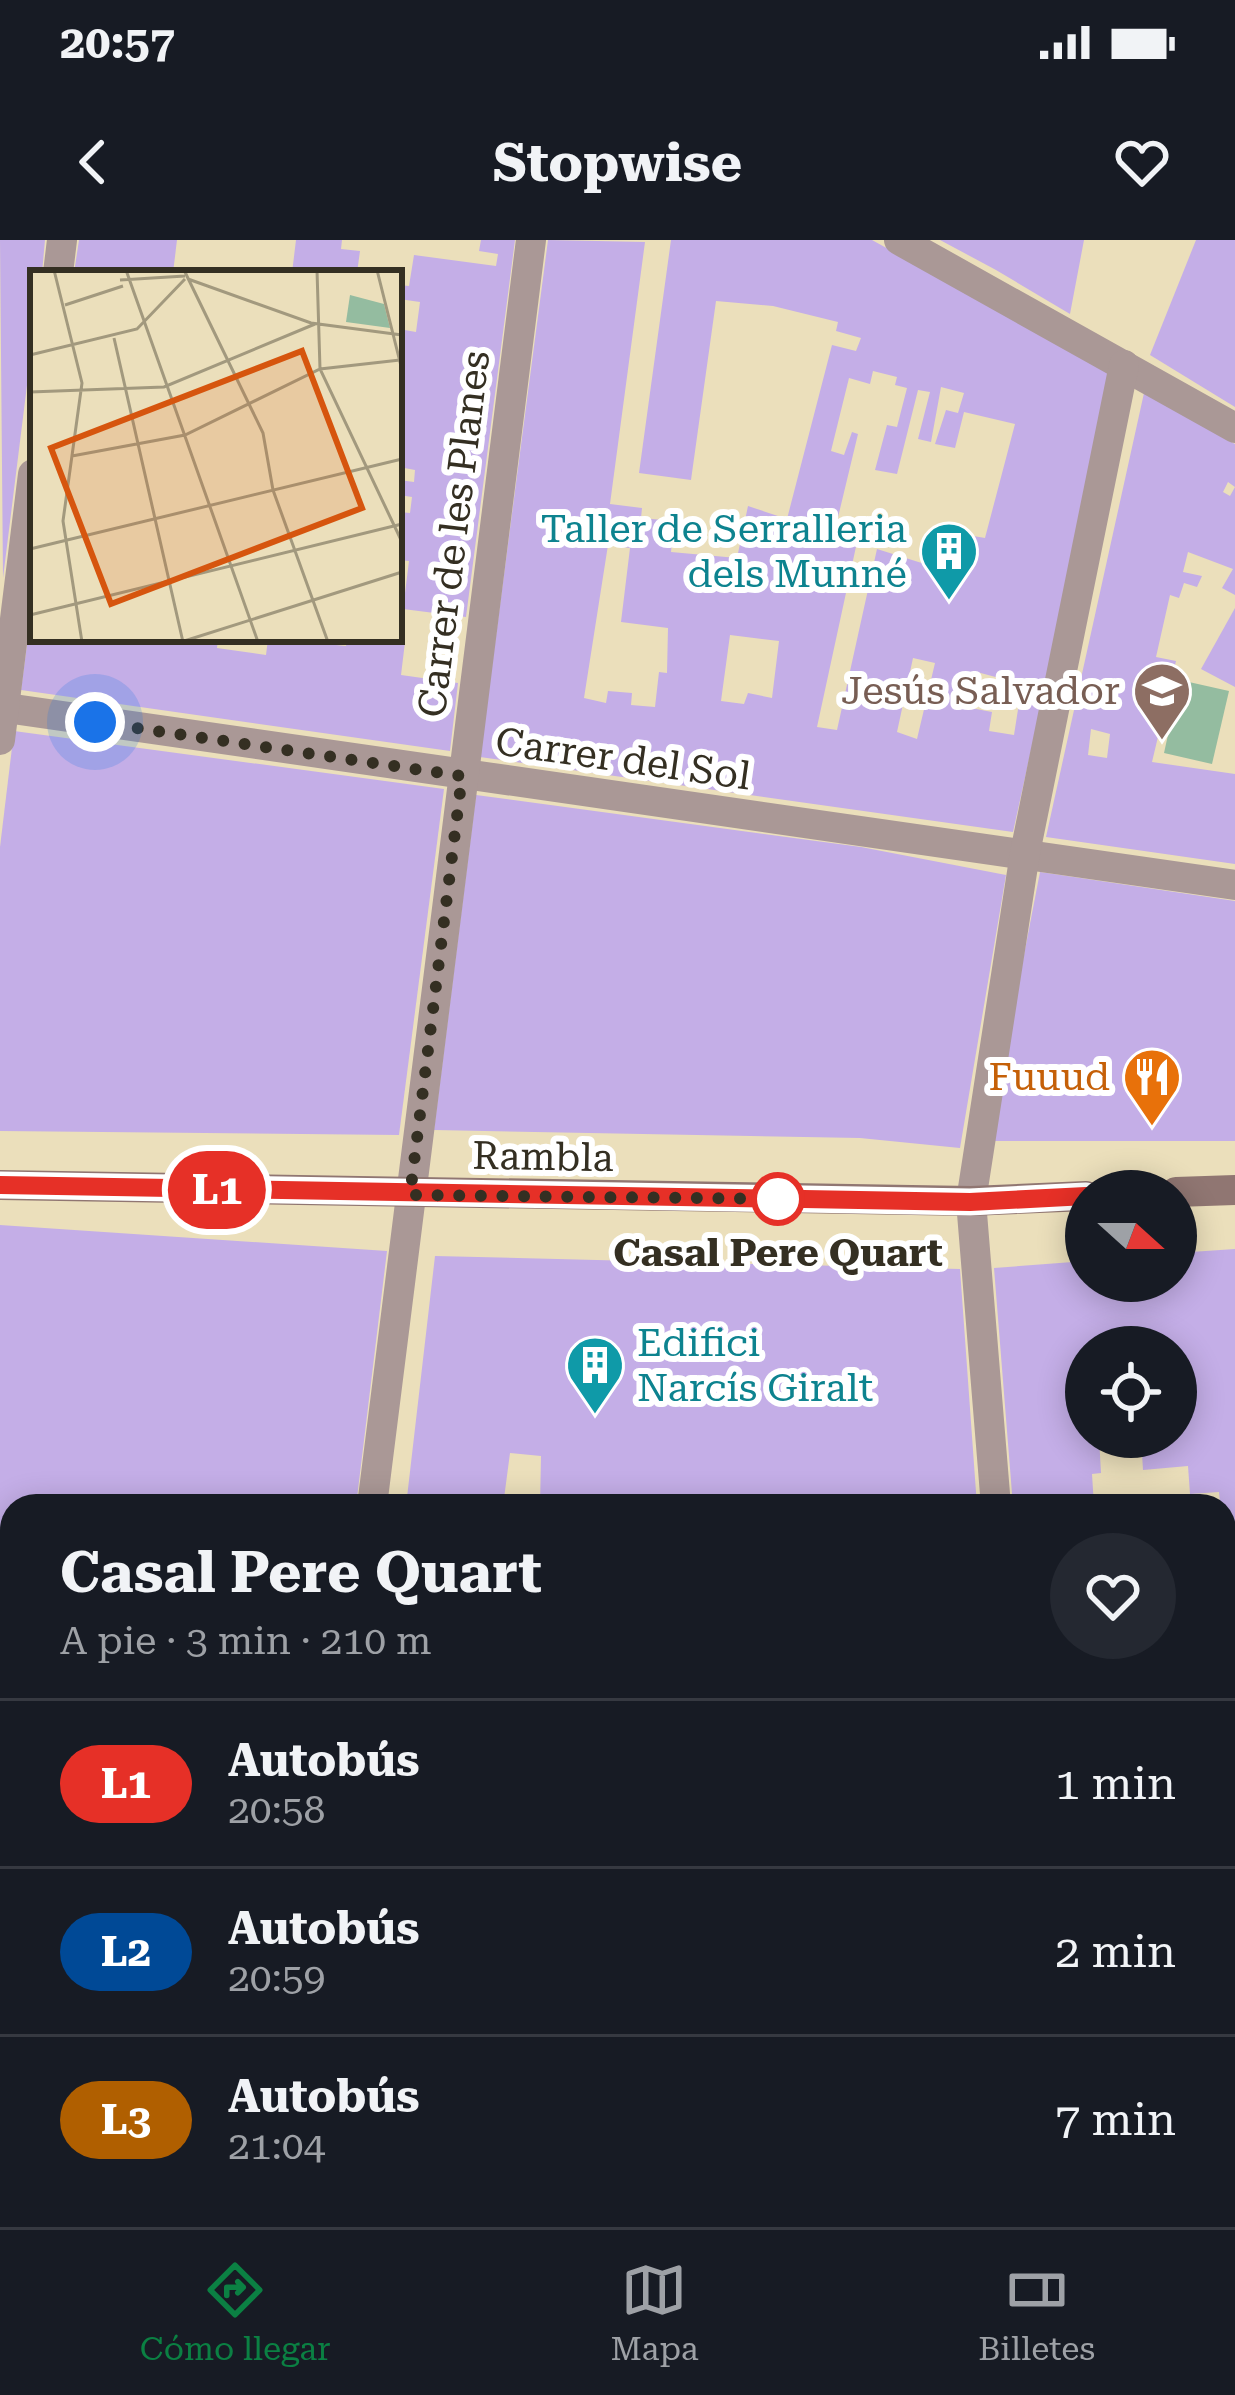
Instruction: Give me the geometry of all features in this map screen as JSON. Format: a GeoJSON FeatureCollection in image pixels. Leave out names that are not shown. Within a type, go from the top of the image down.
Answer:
{"type":"FeatureCollection","features":[{"type":"Feature","properties":{"kind":"street"},"geometry":{"type":"LineString","coordinates":[[58,270],[62,240]]}},
{"type":"Feature","properties":{"kind":"street","name":"Carrer de les Planes"},"geometry":{"type":"LineString","coordinates":[[373,1494],[531,240]]}},
{"type":"Feature","properties":{"kind":"street"},"geometry":{"type":"LineString","coordinates":[[899,240],[1235,428]]}},
{"type":"Feature","properties":{"kind":"street"},"geometry":{"type":"LineString","coordinates":[[995,1494],[970,1202],[1025,853],[1124,365]]}},
{"type":"Feature","properties":{"kind":"street"},"geometry":{"type":"LineString","coordinates":[[0,740],[30,497]]}},
{"type":"Feature","properties":{"kind":"street","name":"Carrer del Sol"},"geometry":{"type":"LineString","coordinates":[[2,707],[1235,885]]}},
{"type":"Feature","properties":{"kind":"street","name":"Rambla"},"geometry":{"type":"LineString","coordinates":[[0,1185],[970,1202],[1065,1197]]}},
{"type":"Feature","properties":{"kind":"street"},"geometry":{"type":"LineString","coordinates":[[1197,1191],[1235,1190]]}},
{"type":"Feature","properties":{"kind":"green space"},"geometry":{"type":"Polygon","coordinates":[[[1180,680],[1229,691],[1212,764],[1164,753],[1180,680]]]}},
{"type":"Feature","properties":{"kind":"building"},"geometry":{"type":"Polygon","coordinates":[[[0,240],[45,240],[42,270],[30,270],[30,361],[3,578],[0,240]]]}},
{"type":"Feature","properties":{"kind":"building"},"geometry":{"type":"Polygon","coordinates":[[[79,240],[177,240],[173,270],[74,270],[79,240]]]}},
{"type":"Feature","properties":{"kind":"building"},"geometry":{"type":"Polygon","coordinates":[[[296,240],[342,240],[341,249],[360,251],[357,270],[292,270],[296,240]]]}},
{"type":"Feature","properties":{"kind":"building"},"geometry":{"type":"Polygon","coordinates":[[[481,240],[515,240],[466,617],[403,609],[409,561],[402,560],[402,512],[410,513],[412,497],[402,495],[402,480],[414,482],[415,470],[402,468],[402,330],[416,332],[420,302],[402,299],[402,285],[409,286],[414,255],[496,266],[498,254],[479,251],[481,240]]]}},
{"type":"Feature","properties":{"kind":"building"},"geometry":{"type":"Polygon","coordinates":[[[548,240],[645,242],[610,504],[642,508],[641,518],[674,521],[671,552],[737,558],[748,506],[787,519],[832,345],[856,351],[861,338],[836,331],[838,322],[773,306],[716,301],[691,480],[639,473],[671,240],[872,240],[1114,374],[1013,832],[480,757],[548,240]],[[873,371],[870,384],[849,378],[831,451],[844,455],[852,432],[858,434],[834,534],[857,542],[817,727],[837,730],[877,549],[928,565],[938,530],[985,538],[1015,424],[964,412],[955,448],[935,444],[946,410],[958,413],[964,393],[941,387],[931,442],[918,439],[930,392],[918,390],[897,474],[875,470],[887,425],[897,427],[907,388],[895,385],[897,377],[873,371]],[[608,545],[584,698],[606,703],[608,691],[632,693],[631,705],[655,707],[659,672],[667,673],[668,628],[621,622],[630,548],[608,545]],[[730,635],[721,701],[744,704],[748,693],[772,698],[779,641],[730,635]],[[913,658],[897,732],[917,739],[935,663],[913,658]],[[977,672],[971,708],[992,712],[989,731],[1014,735],[1022,684],[977,672]]]}},
{"type":"Feature","properties":{"kind":"building"},"geometry":{"type":"Polygon","coordinates":[[[940,240],[1084,240],[1070,314],[996,270],[940,240]]]}},
{"type":"Feature","properties":{"kind":"building"},"geometry":{"type":"Polygon","coordinates":[[[1196,240],[1235,240],[1235,407],[1150,355],[1196,240]]]}},
{"type":"Feature","properties":{"kind":"building"},"geometry":{"type":"Polygon","coordinates":[[[1144,393],[1235,444],[1235,487],[1235,595],[1222,588],[1233,569],[1188,552],[1183,572],[1202,576],[1197,587],[1184,583],[1179,598],[1170,595],[1156,657],[1176,661],[1152,762],[1235,774],[1235,864],[1046,837],[1144,393]],[[1091,729],[1088,755],[1107,758],[1110,734],[1091,729]]]}},
{"type":"Feature","properties":{"kind":"building"},"geometry":{"type":"Polygon","coordinates":[[[1235,608],[1235,687],[1201,669],[1235,608]]]}},
{"type":"Feature","properties":{"kind":"building"},"geometry":{"type":"Polygon","coordinates":[[[30,622],[30,642],[218,642],[217,648],[266,655],[268,642],[346,646],[347,642],[405,642],[401,675],[458,683],[450,751],[21,690],[30,622]]]}},
{"type":"Feature","properties":{"kind":"building"},"geometry":{"type":"Polygon","coordinates":[[[14,731],[444,789],[399,1135],[0,1131],[0,847],[14,731]]]}},
{"type":"Feature","properties":{"kind":"building"},"geometry":{"type":"Polygon","coordinates":[[[476,795],[861,847],[1006,875],[960,1148],[860,1138],[434,1130],[476,795]]]}},
{"type":"Feature","properties":{"kind":"building"},"geometry":{"type":"Polygon","coordinates":[[[1040,872],[1235,901],[1235,1141],[988,1141],[1040,872]]]}},
{"type":"Feature","properties":{"kind":"building"},"geometry":{"type":"Polygon","coordinates":[[[0,1225],[387,1251],[357,1494],[0,1494],[0,1225]]]}},
{"type":"Feature","properties":{"kind":"building"},"geometry":{"type":"Polygon","coordinates":[[[1235,1249],[1235,1494],[1190,1494],[1188,1466],[1143,1470],[1142,1458],[1197,1458],[1197,1326],[1065,1326],[1065,1458],[1100,1458],[1101,1473],[1092,1474],[1093,1494],[1012,1494],[994,1268],[1065,1263],[1065,1302],[1197,1302],[1197,1252],[1235,1249]]]}},
{"type":"Feature","properties":{"kind":"building"},"geometry":{"type":"Polygon","coordinates":[[[435,1256],[960,1269],[976,1494],[540,1494],[541,1456],[510,1453],[505,1494],[407,1494],[435,1256]]]}},
{"type":"Feature","properties":{"kind":"bus line","name":"L1"},"geometry":{"type":"LineString","coordinates":[[0,1185],[970,1202],[1065,1197]]}},
{"type":"Feature","properties":{"kind":"place","name":"Taller de Serralleria dels Munné"},"geometry":{"type":"Point","coordinates":[949,602]}},
{"type":"Feature","properties":{"kind":"place","name":"Jesús Salvador"},"geometry":{"type":"Point","coordinates":[1162,742]}},
{"type":"Feature","properties":{"kind":"place","name":"Fuuud"},"geometry":{"type":"Point","coordinates":[1152,1128]}},
{"type":"Feature","properties":{"kind":"place","name":"Casal Pere Quart"},"geometry":{"type":"Point","coordinates":[778,1199]}},
{"type":"Feature","properties":{"kind":"place","name":"Edifici Narcís Giralt"},"geometry":{"type":"Point","coordinates":[595,1416]}},
{"type":"Feature","properties":{"kind":"route"},"geometry":{"type":"LineString","coordinates":[[95,722],[462,776],[410,1195],[784,1199],[778,1199]]}}]}
